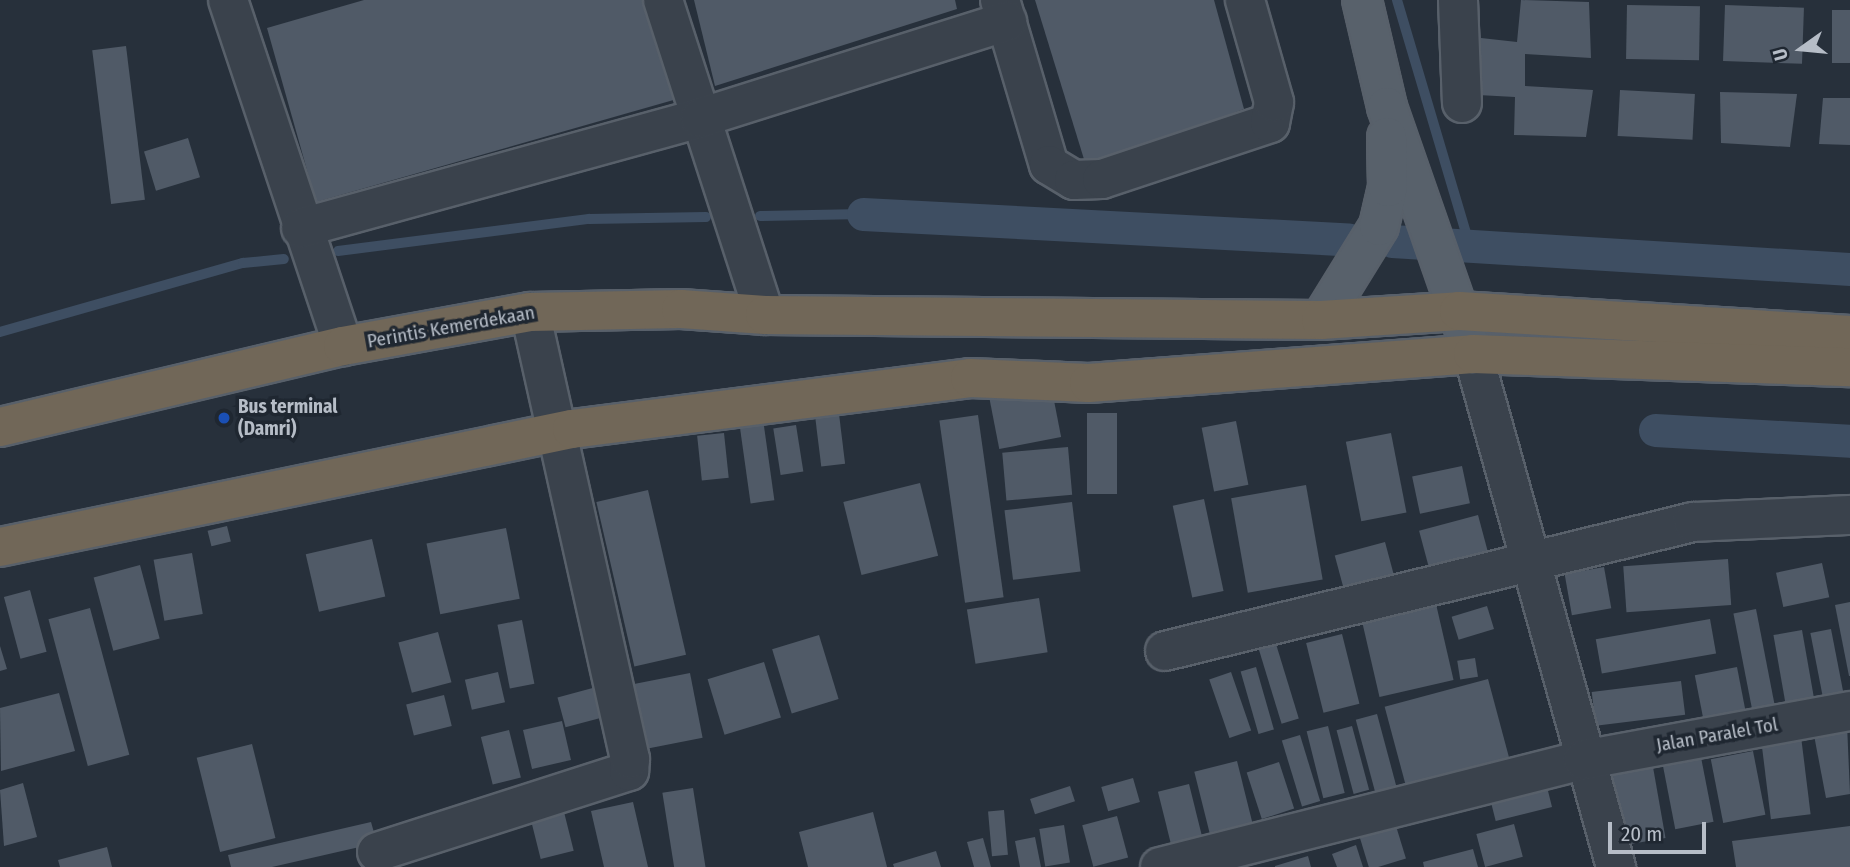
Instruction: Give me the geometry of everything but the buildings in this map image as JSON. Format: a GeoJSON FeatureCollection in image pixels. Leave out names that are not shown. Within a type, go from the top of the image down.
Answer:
{"type":"FeatureCollection","features":[{"type":"Feature","properties":{"kind":"highway","name":"Perintis Kemerdekaan"},"geometry":{"type":"LineString","coordinates":[[0,428],[343,346],[530,312],[681,309],[765,314],[955,313],[1321,320],[1459,312],[1850,335]]}},
{"type":"Feature","properties":{"kind":"highway"},"geometry":{"type":"LineString","coordinates":[[0,547],[559,432],[970,378],[1088,383],[1473,354],[1850,367]]}},
{"type":"Feature","properties":{"kind":"main road"},"geometry":{"type":"LineString","coordinates":[[1362,0],[1387,107],[1438,262],[1473,354]]}},
{"type":"Feature","properties":{"kind":"main road"},"geometry":{"type":"LineString","coordinates":[[1321,320],[1379,226],[1388,187],[1387,107]]}},
{"type":"Feature","properties":{"kind":"street"},"geometry":{"type":"LineString","coordinates":[[228,0],[301,228],[343,346]]}},
{"type":"Feature","properties":{"kind":"street"},"geometry":{"type":"LineString","coordinates":[[663,0],[765,314]]}},
{"type":"Feature","properties":{"kind":"street"},"geometry":{"type":"LineString","coordinates":[[301,228],[701,118],[1004,10],[1049,165],[1074,180],[1102,179],[1270,123],[1274,102],[1245,0]]}},
{"type":"Feature","properties":{"kind":"street"},"geometry":{"type":"LineString","coordinates":[[1458,0],[1462,103]]}},
{"type":"Feature","properties":{"kind":"street"},"geometry":{"type":"LineString","coordinates":[[377,852],[629,771],[631,759],[530,312]]}},
{"type":"Feature","properties":{"kind":"street"},"geometry":{"type":"LineString","coordinates":[[1473,354],[1583,760],[1616,867]]}},
{"type":"Feature","properties":{"kind":"street"},"geometry":{"type":"LineString","coordinates":[[1165,651],[1528,560],[1693,522],[1850,515]]}},
{"type":"Feature","properties":{"kind":"street","name":"Jalan Paralel Tol"},"geometry":{"type":"LineString","coordinates":[[1160,867],[1583,760],[1850,711]]}},
{"type":"Feature","properties":{"kind":"waterway"},"geometry":{"type":"LineString","coordinates":[[1397,0],[1470,247]]}},
{"type":"Feature","properties":{"kind":"waterway"},"geometry":{"type":"LineString","coordinates":[[760,216],[863,214]]}},
{"type":"Feature","properties":{"kind":"waterway"},"geometry":{"type":"LineString","coordinates":[[863,214],[1348,239]]}},
{"type":"Feature","properties":{"kind":"waterway"},"geometry":{"type":"LineString","coordinates":[[338,251],[589,219],[706,217]]}},
{"type":"Feature","properties":{"kind":"waterway"},"geometry":{"type":"LineString","coordinates":[[1392,241],[1850,269]]}},
{"type":"Feature","properties":{"kind":"waterway"},"geometry":{"type":"LineString","coordinates":[[0,332],[243,263],[284,259]]}},
{"type":"Feature","properties":{"kind":"waterway"},"geometry":{"type":"LineString","coordinates":[[1655,430],[1850,441]]}},
{"type":"Feature","properties":{"kind":"place","name":"Bus terminal (Damri)"},"geometry":{"type":"Point","coordinates":[224,418]}}]}
